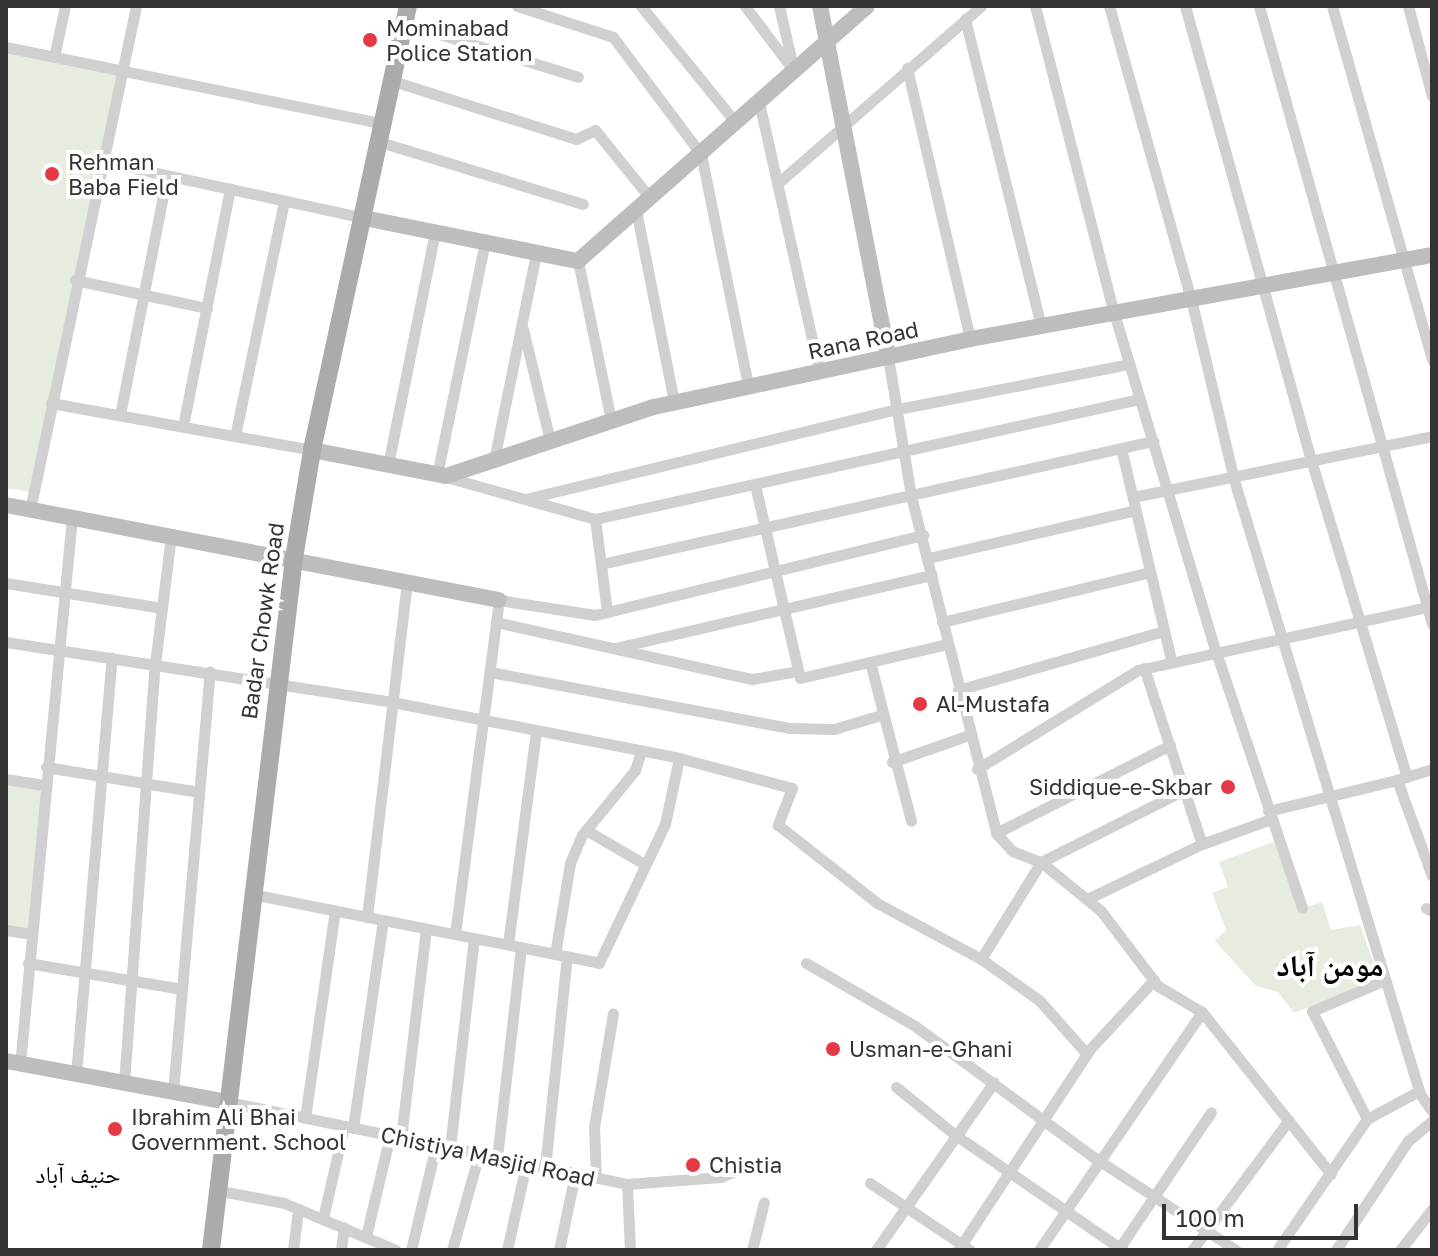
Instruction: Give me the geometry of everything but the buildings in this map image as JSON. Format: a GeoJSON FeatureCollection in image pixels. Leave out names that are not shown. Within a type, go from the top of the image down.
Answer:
{"type":"FeatureCollection","features":[{"type":"Feature","properties":{"kind":"main road","name":"Badar Chowk Road"},"geometry":{"type":"LineString","coordinates":[[211,1250],[276,681],[294,558],[312,450],[406,14]]}},
{"type":"Feature","properties":{"kind":"street"},"geometry":{"type":"LineString","coordinates":[[54,57],[65,6]]}},
{"type":"Feature","properties":{"kind":"street"},"geometry":{"type":"LineString","coordinates":[[30,510],[75,280],[136,6]]}},
{"type":"Feature","properties":{"kind":"street"},"geometry":{"type":"LineString","coordinates":[[517,6],[613,37],[701,154],[748,386]]}},
{"type":"Feature","properties":{"kind":"street"},"geometry":{"type":"LineString","coordinates":[[641,6],[736,123]]}},
{"type":"Feature","properties":{"kind":"street"},"geometry":{"type":"LineString","coordinates":[[745,6],[794,71]]}},
{"type":"Feature","properties":{"kind":"street"},"geometry":{"type":"LineString","coordinates":[[779,6],[794,71]]}},
{"type":"Feature","properties":{"kind":"street"},"geometry":{"type":"LineString","coordinates":[[820,6],[906,450],[911,496],[923,535],[977,769],[996,833],[1012,851],[1041,862],[1087,899],[1154,980],[1202,1012],[1331,1174]]}},
{"type":"Feature","properties":{"kind":"street"},"geometry":{"type":"LineString","coordinates":[[578,261],[867,6]]}},
{"type":"Feature","properties":{"kind":"street"},"geometry":{"type":"LineString","coordinates":[[777,184],[843,122],[981,6]]}},
{"type":"Feature","properties":{"kind":"street"},"geometry":{"type":"LineString","coordinates":[[1035,6],[1114,313],[1215,649],[1302,908]]}},
{"type":"Feature","properties":{"kind":"street"},"geometry":{"type":"LineString","coordinates":[[1109,6],[1191,299],[1234,480],[1419,1091],[1432,1111]]}},
{"type":"Feature","properties":{"kind":"street"},"geometry":{"type":"LineString","coordinates":[[1185,6],[1266,285],[1312,463],[1361,622],[1402,778],[1432,876]]}},
{"type":"Feature","properties":{"kind":"street"},"geometry":{"type":"LineString","coordinates":[[1259,6],[1332,273],[1430,606],[1432,624]]}},
{"type":"Feature","properties":{"kind":"street"},"geometry":{"type":"LineString","coordinates":[[1332,6],[1432,360]]}},
{"type":"Feature","properties":{"kind":"street"},"geometry":{"type":"LineString","coordinates":[[1408,6],[1432,96]]}},
{"type":"Feature","properties":{"kind":"street"},"geometry":{"type":"LineString","coordinates":[[406,14],[578,77]]}},
{"type":"Feature","properties":{"kind":"street"},"geometry":{"type":"LineString","coordinates":[[965,19],[1041,326]]}},
{"type":"Feature","properties":{"kind":"street"},"geometry":{"type":"LineString","coordinates":[[6,47],[382,133],[583,204]]}},
{"type":"Feature","properties":{"kind":"street"},"geometry":{"type":"LineString","coordinates":[[907,68],[970,339]]}},
{"type":"Feature","properties":{"kind":"street"},"geometry":{"type":"LineString","coordinates":[[393,81],[576,139],[595,130],[650,198]]}},
{"type":"Feature","properties":{"kind":"street"},"geometry":{"type":"LineString","coordinates":[[759,102],[819,371]]}},
{"type":"Feature","properties":{"kind":"street"},"geometry":{"type":"LineString","coordinates":[[101,161],[578,261]]}},
{"type":"Feature","properties":{"kind":"street"},"geometry":{"type":"LineString","coordinates":[[120,415],[167,176]]}},
{"type":"Feature","properties":{"kind":"street"},"geometry":{"type":"LineString","coordinates":[[183,426],[230,189]]}},
{"type":"Feature","properties":{"kind":"street"},"geometry":{"type":"LineString","coordinates":[[235,436],[284,201]]}},
{"type":"Feature","properties":{"kind":"street"},"geometry":{"type":"LineString","coordinates":[[636,210],[674,402]]}},
{"type":"Feature","properties":{"kind":"street"},"geometry":{"type":"LineString","coordinates":[[388,465],[435,232]]}},
{"type":"Feature","properties":{"kind":"street"},"geometry":{"type":"LineString","coordinates":[[485,242],[441,476],[595,519],[1140,399]]}},
{"type":"Feature","properties":{"kind":"street"},"geometry":{"type":"LineString","coordinates":[[494,460],[536,253]]}},
{"type":"Feature","properties":{"kind":"street","name":"Rana Road"},"geometry":{"type":"LineString","coordinates":[[312,450],[441,476],[674,402],[970,339],[1432,255]]}},
{"type":"Feature","properties":{"kind":"street"},"geometry":{"type":"LineString","coordinates":[[578,261],[611,421]]}},
{"type":"Feature","properties":{"kind":"street"},"geometry":{"type":"LineString","coordinates":[[75,280],[207,308]]}},
{"type":"Feature","properties":{"kind":"street"},"geometry":{"type":"LineString","coordinates":[[521,325],[550,441]]}},
{"type":"Feature","properties":{"kind":"street"},"geometry":{"type":"LineString","coordinates":[[524,499],[898,409],[1130,364]]}},
{"type":"Feature","properties":{"kind":"street"},"geometry":{"type":"LineString","coordinates":[[51,403],[312,450]]}},
{"type":"Feature","properties":{"kind":"street"},"geometry":{"type":"LineString","coordinates":[[1133,497],[1234,480],[1432,436]]}},
{"type":"Feature","properties":{"kind":"street"},"geometry":{"type":"LineString","coordinates":[[601,564],[1153,441]]}},
{"type":"Feature","properties":{"kind":"street"},"geometry":{"type":"LineString","coordinates":[[1121,448],[1171,660]]}},
{"type":"Feature","properties":{"kind":"street"},"geometry":{"type":"LineString","coordinates":[[755,485],[800,678],[947,644]]}},
{"type":"Feature","properties":{"kind":"street"},"geometry":{"type":"LineString","coordinates":[[6,505],[294,558],[499,600],[595,615],[774,568],[923,535]]}},
{"type":"Feature","properties":{"kind":"street"},"geometry":{"type":"LineString","coordinates":[[928,558],[1136,510]]}},
{"type":"Feature","properties":{"kind":"street"},"geometry":{"type":"LineString","coordinates":[[72,517],[56,650],[28,963],[13,1062],[228,1102]]}},
{"type":"Feature","properties":{"kind":"street"},"geometry":{"type":"LineString","coordinates":[[595,519],[607,612]]}},
{"type":"Feature","properties":{"kind":"street"},"geometry":{"type":"LineString","coordinates":[[124,1083],[155,664],[171,535]]}},
{"type":"Feature","properties":{"kind":"street"},"geometry":{"type":"LineString","coordinates":[[942,622],[1150,572]]}},
{"type":"Feature","properties":{"kind":"street"},"geometry":{"type":"LineString","coordinates":[[615,648],[932,575]]}},
{"type":"Feature","properties":{"kind":"street"},"geometry":{"type":"LineString","coordinates":[[367,917],[407,581]]}},
{"type":"Feature","properties":{"kind":"street"},"geometry":{"type":"LineString","coordinates":[[6,583],[162,608]]}},
{"type":"Feature","properties":{"kind":"street"},"geometry":{"type":"LineString","coordinates":[[455,934],[499,600]]}},
{"type":"Feature","properties":{"kind":"street"},"geometry":{"type":"LineString","coordinates":[[977,769],[1106,685],[1144,668],[1215,649],[1430,606]]}},
{"type":"Feature","properties":{"kind":"street"},"geometry":{"type":"LineString","coordinates":[[496,622],[752,679],[798,671]]}},
{"type":"Feature","properties":{"kind":"street"},"geometry":{"type":"LineString","coordinates":[[958,690],[1164,631]]}},
{"type":"Feature","properties":{"kind":"street"},"geometry":{"type":"LineString","coordinates":[[6,642],[276,681],[392,702],[679,758],[792,788],[778,825],[877,903],[981,959],[1039,1000],[1087,1054]]}},
{"type":"Feature","properties":{"kind":"street"},"geometry":{"type":"LineString","coordinates":[[76,1074],[112,658]]}},
{"type":"Feature","properties":{"kind":"street"},"geometry":{"type":"LineString","coordinates":[[870,662],[892,762],[911,821]]}},
{"type":"Feature","properties":{"kind":"street"},"geometry":{"type":"LineString","coordinates":[[1144,668],[1202,844]]}},
{"type":"Feature","properties":{"kind":"street"},"geometry":{"type":"LineString","coordinates":[[173,1092],[210,672]]}},
{"type":"Feature","properties":{"kind":"street"},"geometry":{"type":"LineString","coordinates":[[490,672],[789,728],[834,729],[881,715]]}},
{"type":"Feature","properties":{"kind":"street"},"geometry":{"type":"LineString","coordinates":[[508,944],[536,731]]}},
{"type":"Feature","properties":{"kind":"street"},"geometry":{"type":"LineString","coordinates":[[892,762],[969,735]]}},
{"type":"Feature","properties":{"kind":"street"},"geometry":{"type":"LineString","coordinates":[[996,833],[1170,745]]}},
{"type":"Feature","properties":{"kind":"street"},"geometry":{"type":"LineString","coordinates":[[545,1168],[570,863],[586,830],[635,770],[641,751]]}},
{"type":"Feature","properties":{"kind":"street"},"geometry":{"type":"LineString","coordinates":[[252,894],[599,963],[665,824],[679,758]]}},
{"type":"Feature","properties":{"kind":"street"},"geometry":{"type":"LineString","coordinates":[[46,767],[199,792]]}},
{"type":"Feature","properties":{"kind":"street"},"geometry":{"type":"LineString","coordinates":[[1087,899],[1270,815],[1432,769]]}},
{"type":"Feature","properties":{"kind":"street"},"geometry":{"type":"LineString","coordinates":[[6,779],[44,785]]}},
{"type":"Feature","properties":{"kind":"street"},"geometry":{"type":"LineString","coordinates":[[981,959],[1041,862],[1184,790]]}},
{"type":"Feature","properties":{"kind":"street"},"geometry":{"type":"LineString","coordinates":[[586,830],[646,865]]}},
{"type":"Feature","properties":{"kind":"street"},"geometry":{"type":"LineString","coordinates":[[305,1118],[335,910]]}},
{"type":"Feature","properties":{"kind":"street"},"geometry":{"type":"LineString","coordinates":[[323,1218],[348,1127],[383,920]]}},
{"type":"Feature","properties":{"kind":"street"},"geometry":{"type":"LineString","coordinates":[[366,1236],[395,1137],[426,928]]}},
{"type":"Feature","properties":{"kind":"street"},"geometry":{"type":"LineString","coordinates":[[6,930],[31,934]]}},
{"type":"Feature","properties":{"kind":"street"},"geometry":{"type":"LineString","coordinates":[[450,1148],[474,938]]}},
{"type":"Feature","properties":{"kind":"street"},"geometry":{"type":"LineString","coordinates":[[497,1158],[521,947]]}},
{"type":"Feature","properties":{"kind":"street"},"geometry":{"type":"LineString","coordinates":[[28,963],[182,989]]}},
{"type":"Feature","properties":{"kind":"street"},"geometry":{"type":"LineString","coordinates":[[806,963],[915,1026],[1099,1161],[1236,1250]]}},
{"type":"Feature","properties":{"kind":"street"},"geometry":{"type":"LineString","coordinates":[[870,1183],[963,1248],[1008,1171],[1087,1054],[1154,980]]}},
{"type":"Feature","properties":{"kind":"street"},"geometry":{"type":"LineString","coordinates":[[1367,1119],[1312,1011],[1385,980]]}},
{"type":"Feature","properties":{"kind":"street"},"geometry":{"type":"LineString","coordinates":[[1039,1250],[1202,1012]]}},
{"type":"Feature","properties":{"kind":"street"},"geometry":{"type":"LineString","coordinates":[[596,1178],[594,1127],[613,1014]]}},
{"type":"Feature","properties":{"kind":"street"},"geometry":{"type":"LineString","coordinates":[[876,1250],[954,1134],[994,1082]]}},
{"type":"Feature","properties":{"kind":"street"},"geometry":{"type":"LineString","coordinates":[[896,1087],[954,1134],[1120,1249],[1211,1112]]}},
{"type":"Feature","properties":{"kind":"street"},"geometry":{"type":"LineString","coordinates":[[1277,1250],[1367,1119],[1419,1091]]}},
{"type":"Feature","properties":{"kind":"street","name":"Chistiya Masjid Road"},"geometry":{"type":"LineString","coordinates":[[228,1102],[627,1184],[721,1177],[747,1166]]}},
{"type":"Feature","properties":{"kind":"street"},"geometry":{"type":"LineString","coordinates":[[1192,1250],[1289,1120]]}},
{"type":"Feature","properties":{"kind":"street"},"geometry":{"type":"LineString","coordinates":[[1336,1250],[1408,1141],[1432,1121]]}},
{"type":"Feature","properties":{"kind":"street"},"geometry":{"type":"LineString","coordinates":[[411,1250],[436,1145]]}},
{"type":"Feature","properties":{"kind":"street"},"geometry":{"type":"LineString","coordinates":[[452,1250],[479,1154]]}},
{"type":"Feature","properties":{"kind":"street"},"geometry":{"type":"LineString","coordinates":[[507,1250],[526,1164]]}},
{"type":"Feature","properties":{"kind":"street"},"geometry":{"type":"LineString","coordinates":[[559,1250],[575,1174]]}},
{"type":"Feature","properties":{"kind":"street"},"geometry":{"type":"LineString","coordinates":[[627,1184],[630,1250]]}},
{"type":"Feature","properties":{"kind":"street"},"geometry":{"type":"LineString","coordinates":[[216,1190],[298,1209],[395,1250]]}},
{"type":"Feature","properties":{"kind":"street"},"geometry":{"type":"LineString","coordinates":[[752,1250],[764,1202]]}},
{"type":"Feature","properties":{"kind":"street"},"geometry":{"type":"LineString","coordinates":[[293,1250],[298,1209]]}},
{"type":"Feature","properties":{"kind":"street"},"geometry":{"type":"LineString","coordinates":[[1400,1250],[1432,1209]]}},
{"type":"Feature","properties":{"kind":"street"},"geometry":{"type":"LineString","coordinates":[[341,1250],[344,1227]]}},
{"type":"Feature","properties":{"kind":"shaded area","name":"Rehman Baba Field"},"geometry":{"type":"Polygon","coordinates":[[[6,47],[120,71],[31,492],[6,488],[6,47]]]}},
{"type":"Feature","properties":{"kind":"shaded area"},"geometry":{"type":"Polygon","coordinates":[[[6,779],[44,785],[31,934],[6,930],[6,779]]]}},
{"type":"Feature","properties":{"kind":"shaded area"},"geometry":{"type":"Polygon","coordinates":[[[1279,840],[1302,909],[1322,902],[1331,930],[1360,925],[1377,972],[1366,983],[1294,1013],[1278,992],[1256,986],[1215,941],[1226,930],[1212,893],[1228,887],[1219,862],[1279,840]]]}},
{"type":"Feature","properties":{"kind":"place","name":"Mominabad Police Station"},"geometry":{"type":"Point","coordinates":[370,40]}},
{"type":"Feature","properties":{"kind":"place","name":"Rehman Baba Field"},"geometry":{"type":"Point","coordinates":[52,174]}},
{"type":"Feature","properties":{"kind":"place","name":"Al-Mustafa"},"geometry":{"type":"Point","coordinates":[920,704]}},
{"type":"Feature","properties":{"kind":"place","name":"Siddique-e-Skbar"},"geometry":{"type":"Point","coordinates":[1228,787]}},
{"type":"Feature","properties":{"kind":"place","name":"Usman-e-Ghani"},"geometry":{"type":"Point","coordinates":[833,1049]}},
{"type":"Feature","properties":{"kind":"place","name":"Ibrahim Ali Bhai Government. School"},"geometry":{"type":"Point","coordinates":[115,1129]}},
{"type":"Feature","properties":{"kind":"place","name":"Chistia"},"geometry":{"type":"Point","coordinates":[693,1165]}},
{"type":"Feature","properties":{"kind":"district","name":"مومن آباد"},"geometry":{"type":"Point","coordinates":[1330,965]}},
{"type":"Feature","properties":{"kind":"district","name":"حنیف آباد"},"geometry":{"type":"Point","coordinates":[78,1174]}}]}
